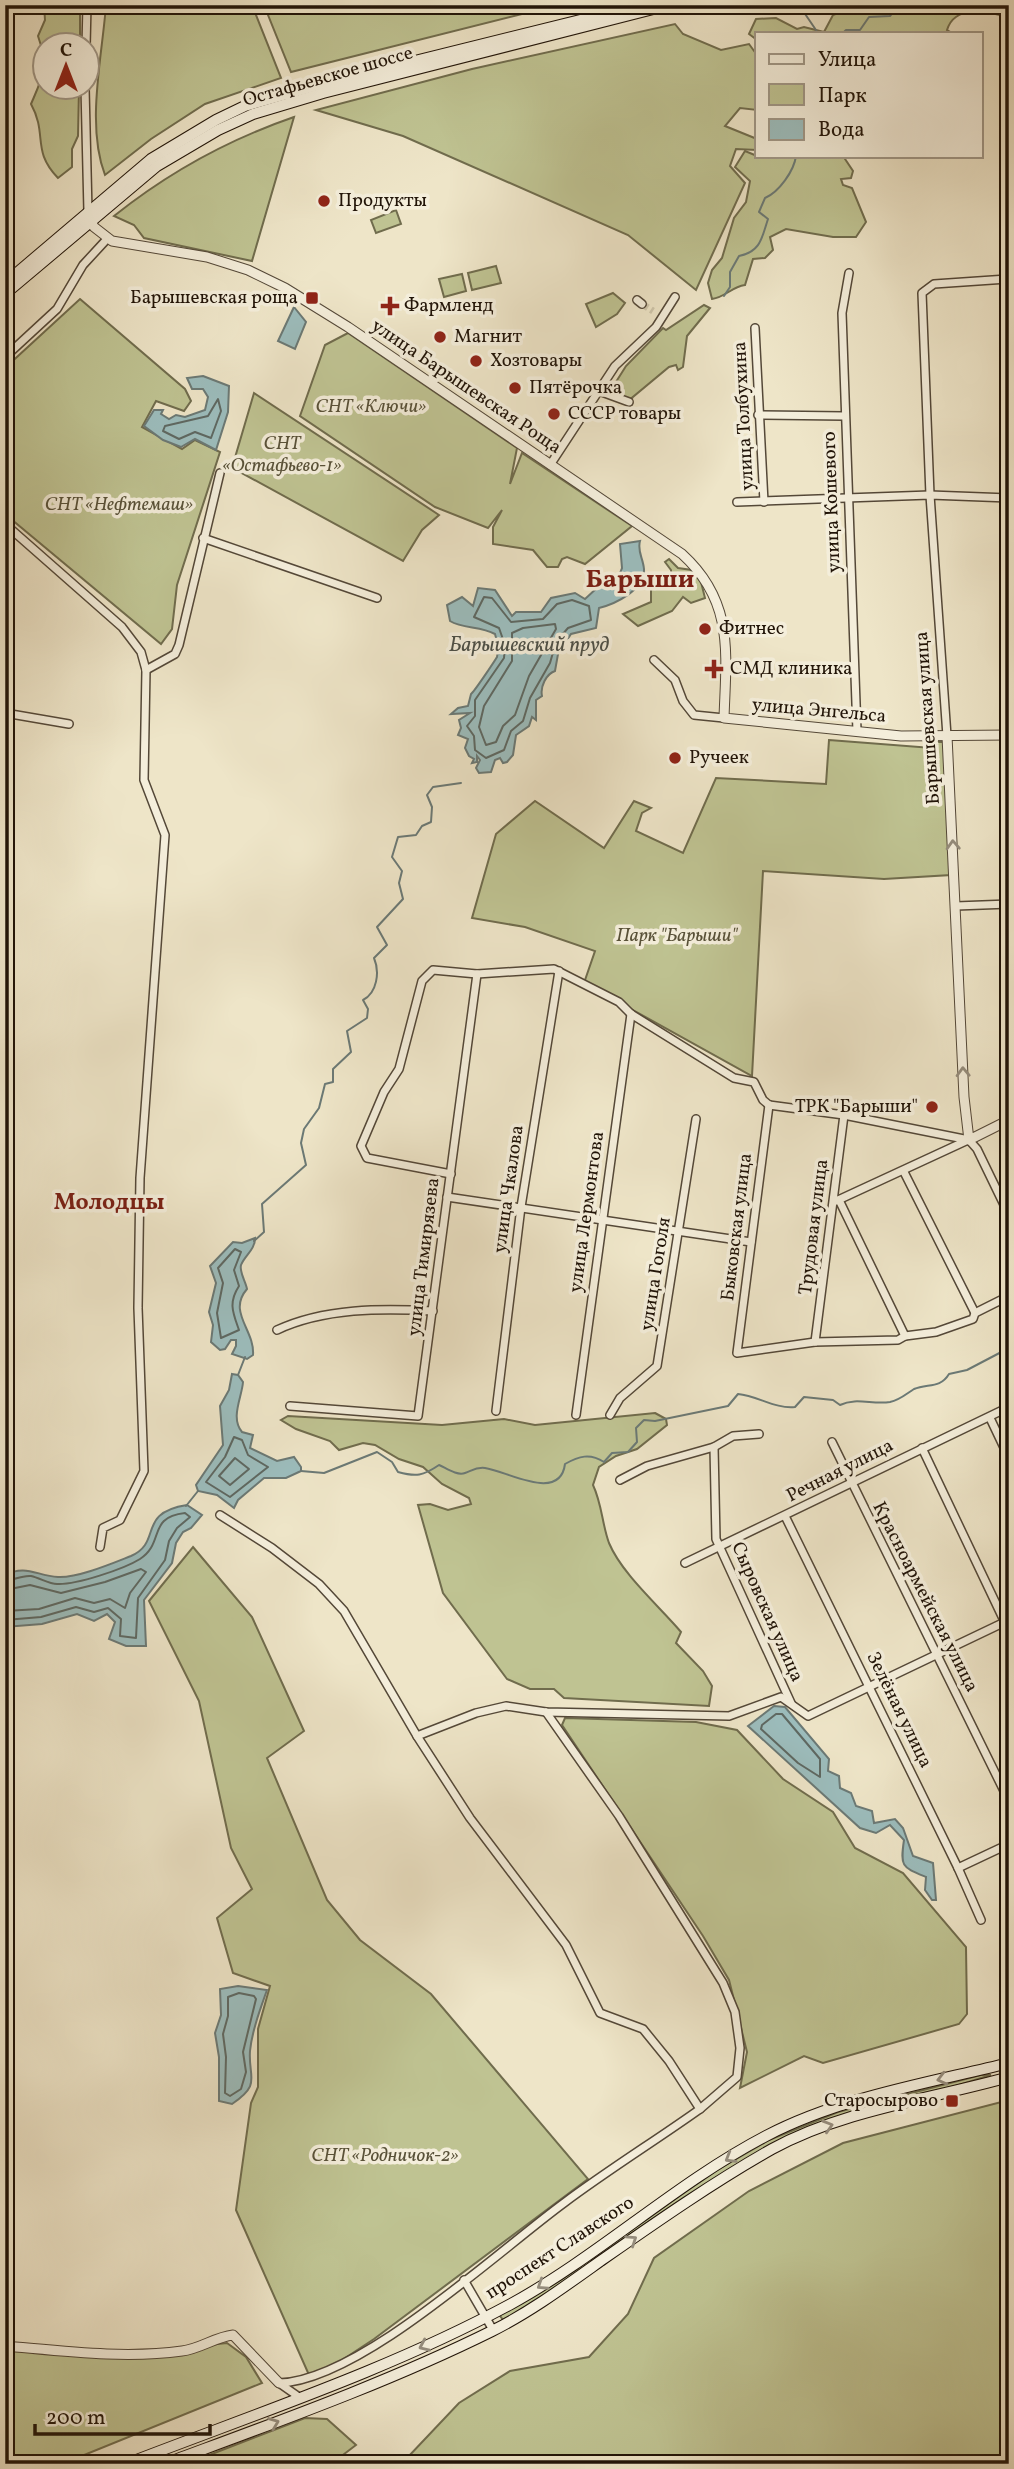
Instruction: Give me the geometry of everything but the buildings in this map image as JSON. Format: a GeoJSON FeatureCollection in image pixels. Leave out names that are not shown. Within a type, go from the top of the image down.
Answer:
{"type":"FeatureCollection","features":[{"type":"Feature","properties":{"kind":"main road","name":"Остафьевское шоссе"},"geometry":{"type":"LineString","coordinates":[[5,295],[89,217],[103,199],[151,159],[245,106],[318,85],[640,5]]}},
{"type":"Feature","properties":{"kind":"main road","name":"Остафьевское шоссе"},"geometry":{"type":"LineString","coordinates":[[5,283],[157,166],[218,130],[253,114],[323,93],[669,5]]}},
{"type":"Feature","properties":{"kind":"main road","name":"проспект Славского"},"geometry":{"type":"LineString","coordinates":[[126,2464],[407,2354],[486,2317],[540,2286],[710,2170],[766,2136],[807,2118],[855,2102],[1009,2063]]}},
{"type":"Feature","properties":{"kind":"main road","name":"проспект Славского"},"geometry":{"type":"LineString","coordinates":[[164,2464],[389,2377],[493,2330],[532,2309],[719,2181],[774,2148],[814,2131],[876,2112],[1009,2077]]}},
{"type":"Feature","properties":{"kind":"street"},"geometry":{"type":"LineString","coordinates":[[86,32],[87,5]]}},
{"type":"Feature","properties":{"kind":"street"},"geometry":{"type":"LineString","coordinates":[[5,357],[57,309],[83,265],[107,239],[89,217],[85,188],[85,102]]}},
{"type":"Feature","properties":{"kind":"street"},"geometry":{"type":"LineString","coordinates":[[85,188],[90,196],[103,199]]}},
{"type":"Feature","properties":{"kind":"street","name":"улица Барышевская Роща"},"geometry":{"type":"LineString","coordinates":[[107,239],[207,257],[267,279],[348,327],[682,554],[698,572],[727,635],[724,718]]}},
{"type":"Feature","properties":{"kind":"street","name":"улица Кошевого"},"geometry":{"type":"LineString","coordinates":[[849,272],[842,313],[857,731]]}},
{"type":"Feature","properties":{"kind":"street"},"geometry":{"type":"LineString","coordinates":[[1008,279],[1009,348]]}},
{"type":"Feature","properties":{"kind":"street","name":"Барышевская улица"},"geometry":{"type":"LineString","coordinates":[[969,1140],[964,1107],[947,736],[930,495],[922,293],[934,284],[1008,279]]}},
{"type":"Feature","properties":{"kind":"street"},"geometry":{"type":"LineString","coordinates":[[550,465],[615,366],[656,327],[674,297]]}},
{"type":"Feature","properties":{"kind":"street"},"geometry":{"type":"LineString","coordinates":[[653,311],[662,317]]}},
{"type":"Feature","properties":{"kind":"street","name":"улица Толбухина"},"geometry":{"type":"LineString","coordinates":[[755,328],[765,502]]}},
{"type":"Feature","properties":{"kind":"street"},"geometry":{"type":"LineString","coordinates":[[599,391],[629,402]]}},
{"type":"Feature","properties":{"kind":"street"},"geometry":{"type":"LineString","coordinates":[[758,415],[844,416]]}},
{"type":"Feature","properties":{"kind":"street"},"geometry":{"type":"LineString","coordinates":[[146,670],[175,654],[220,473]]}},
{"type":"Feature","properties":{"kind":"street"},"geometry":{"type":"LineString","coordinates":[[737,502],[930,495],[1009,498]]}},
{"type":"Feature","properties":{"kind":"street"},"geometry":{"type":"LineString","coordinates":[[5,524],[122,627],[141,652],[146,670],[144,780],[165,835],[140,1178],[138,1308],[144,1471],[120,1520],[103,1528],[100,1547]]}},
{"type":"Feature","properties":{"kind":"street"},"geometry":{"type":"LineString","coordinates":[[203,538],[377,598]]}},
{"type":"Feature","properties":{"kind":"street","name":"улица Энгельса"},"geometry":{"type":"LineString","coordinates":[[654,660],[675,680],[683,701],[694,715],[901,736],[1009,735]]}},
{"type":"Feature","properties":{"kind":"street"},"geometry":{"type":"LineString","coordinates":[[5,713],[69,724]]}},
{"type":"Feature","properties":{"kind":"street"},"geometry":{"type":"LineString","coordinates":[[956,906],[1009,904]]}},
{"type":"Feature","properties":{"kind":"street"},"geometry":{"type":"LineString","coordinates":[[450,1174],[368,1158],[361,1146],[384,1092],[399,1069],[422,981],[433,970],[477,974],[559,971],[619,1002],[631,1014],[734,1078],[754,1082],[763,1100],[769,1105],[844,1115],[969,1140],[977,1149],[1009,1215]]}},
{"type":"Feature","properties":{"kind":"street","name":"улица Чкалова"},"geometry":{"type":"LineString","coordinates":[[496,1411],[521,1207],[559,971]]}},
{"type":"Feature","properties":{"kind":"street","name":"улица Тимирязева"},"geometry":{"type":"LineString","coordinates":[[290,1406],[418,1416],[477,974]]}},
{"type":"Feature","properties":{"kind":"street","name":"улица Лермонтова"},"geometry":{"type":"LineString","coordinates":[[576,1415],[631,1014]]}},
{"type":"Feature","properties":{"kind":"street","name":"Быковская улица"},"geometry":{"type":"LineString","coordinates":[[769,1105],[737,1353],[815,1342]]}},
{"type":"Feature","properties":{"kind":"street","name":"Трудовая улица"},"geometry":{"type":"LineString","coordinates":[[815,1342],[836,1201],[844,1115]]}},
{"type":"Feature","properties":{"kind":"street","name":"улица Гоголя"},"geometry":{"type":"LineString","coordinates":[[610,1415],[620,1398],[657,1366],[696,1119]]}},
{"type":"Feature","properties":{"kind":"street"},"geometry":{"type":"LineString","coordinates":[[905,1336],[836,1201],[904,1172],[1009,1120]]}},
{"type":"Feature","properties":{"kind":"street"},"geometry":{"type":"LineString","coordinates":[[904,1172],[975,1313]]}},
{"type":"Feature","properties":{"kind":"street"},"geometry":{"type":"LineString","coordinates":[[447,1197],[751,1242]]}},
{"type":"Feature","properties":{"kind":"street"},"geometry":{"type":"LineString","coordinates":[[815,1342],[898,1340],[905,1336],[936,1332],[973,1319],[975,1313],[1009,1296]]}},
{"type":"Feature","properties":{"kind":"street"},"geometry":{"type":"LineString","coordinates":[[277,1329],[297,1320],[384,1308],[433,1311]]}},
{"type":"Feature","properties":{"kind":"street","name":"Речная улица"},"geometry":{"type":"LineString","coordinates":[[685,1563],[720,1544],[785,1516],[850,1481],[1009,1407]]}},
{"type":"Feature","properties":{"kind":"street"},"geometry":{"type":"LineString","coordinates":[[990,1418],[1009,1458]]}},
{"type":"Feature","properties":{"kind":"street"},"geometry":{"type":"LineString","coordinates":[[620,1480],[647,1466],[714,1447],[733,1436],[759,1434]]}},
{"type":"Feature","properties":{"kind":"street","name":"Красноармейская улица"},"geometry":{"type":"LineString","coordinates":[[832,1442],[1009,1801]]}},
{"type":"Feature","properties":{"kind":"street","name":"Сыровская улица"},"geometry":{"type":"LineString","coordinates":[[714,1447],[716,1539],[792,1705]]}},
{"type":"Feature","properties":{"kind":"street"},"geometry":{"type":"LineString","coordinates":[[922,1448],[1007,1621],[1009,1631]]}},
{"type":"Feature","properties":{"kind":"street"},"geometry":{"type":"LineString","coordinates":[[220,1515],[272,1548],[319,1584],[344,1611],[417,1736],[470,1818],[566,1945],[600,2013],[643,2029],[669,2061],[700,2109]]}},
{"type":"Feature","properties":{"kind":"street","name":"Зелёная улица"},"geometry":{"type":"LineString","coordinates":[[785,1516],[870,1686],[981,1920]]}},
{"type":"Feature","properties":{"kind":"street"},"geometry":{"type":"LineString","coordinates":[[417,1736],[476,1713],[506,1706],[546,1712],[729,1716],[781,1697],[808,1716],[1007,1621]]}},
{"type":"Feature","properties":{"kind":"street"},"geometry":{"type":"LineString","coordinates":[[279,2383],[309,2379],[359,2356],[564,2203],[700,2109],[737,2077],[740,2048],[735,2012],[723,1983],[695,1934],[619,1816],[546,1712]]}},
{"type":"Feature","properties":{"kind":"street"},"geometry":{"type":"LineString","coordinates":[[958,1868],[1009,1844]]}},
{"type":"Feature","properties":{"kind":"street"},"geometry":{"type":"LineString","coordinates":[[464,2280],[493,2330]]}},
{"type":"Feature","properties":{"kind":"street"},"geometry":{"type":"LineString","coordinates":[[5,2346],[80,2352],[155,2353],[185,2351],[233,2335],[279,2383],[299,2398]]}},
{"type":"Feature","properties":{"kind":"green space"},"geometry":{"type":"Polygon","coordinates":[[[44,5],[80,5],[80,32],[40,32],[45,20],[44,5]]]}},
{"type":"Feature","properties":{"kind":"green space"},"geometry":{"type":"Polygon","coordinates":[[[106,5],[252,5],[281,78],[205,104],[151,139],[105,175],[99,156],[96,113],[96,102],[102,102],[102,42],[106,5]]]}},
{"type":"Feature","properties":{"kind":"green space"},"geometry":{"type":"Polygon","coordinates":[[[264,5],[558,5],[291,72],[264,5]]]}},
{"type":"Feature","properties":{"kind":"green space"},"geometry":{"type":"Polygon","coordinates":[[[859,5],[1009,5],[1009,18],[992,13],[965,13],[951,22],[947,30],[950,32],[824,32],[833,15],[859,5]]]}},
{"type":"Feature","properties":{"kind":"green space"},"geometry":{"type":"Polygon","coordinates":[[[776,18],[797,29],[804,27],[824,32],[755,32],[755,38],[749,34],[756,19],[776,18]]]}},
{"type":"Feature","properties":{"kind":"green space"},"geometry":{"type":"Polygon","coordinates":[[[675,24],[683,34],[721,50],[749,44],[755,52],[755,110],[740,108],[725,126],[755,138],[755,150],[736,149],[730,166],[745,183],[696,290],[628,235],[403,136],[316,110],[472,69],[675,24]]]}},
{"type":"Feature","properties":{"kind":"green space"},"geometry":{"type":"Polygon","coordinates":[[[32,102],[79,102],[78,136],[72,149],[72,167],[58,178],[45,159],[39,125],[32,102]]]}},
{"type":"Feature","properties":{"kind":"green space"},"geometry":{"type":"Polygon","coordinates":[[[294,117],[252,261],[144,238],[134,225],[114,216],[177,171],[245,136],[294,117]]]}},
{"type":"Feature","properties":{"kind":"green space"},"geometry":{"type":"Polygon","coordinates":[[[745,151],[755,155],[755,158],[844,158],[853,171],[851,178],[841,179],[843,185],[852,188],[866,222],[856,237],[833,237],[786,229],[770,237],[773,250],[765,258],[753,259],[745,285],[712,299],[708,283],[712,270],[722,258],[734,218],[746,202],[750,181],[735,167],[745,151]]]}},
{"type":"Feature","properties":{"kind":"green space"},"geometry":{"type":"Polygon","coordinates":[[[396,210],[401,224],[376,233],[371,220],[396,210]]]}},
{"type":"Feature","properties":{"kind":"green space"},"geometry":{"type":"Polygon","coordinates":[[[496,266],[501,283],[472,290],[468,273],[496,266]]]}},
{"type":"Feature","properties":{"kind":"green space"},"geometry":{"type":"Polygon","coordinates":[[[462,274],[466,291],[444,297],[439,279],[462,274]]]}},
{"type":"Feature","properties":{"kind":"green space"},"geometry":{"type":"Polygon","coordinates":[[[613,293],[625,303],[617,314],[596,327],[586,304],[613,293]]]}},
{"type":"Feature","properties":{"kind":"green space","name":"СНТ «Нефтемаш»"},"geometry":{"type":"Polygon","coordinates":[[[80,299],[185,389],[191,401],[184,411],[156,401],[142,427],[182,449],[195,440],[220,452],[177,585],[172,629],[161,644],[5,514],[5,368],[80,299]]]}},
{"type":"Feature","properties":{"kind":"green space"},"geometry":{"type":"Polygon","coordinates":[[[704,305],[710,308],[687,336],[683,367],[678,370],[676,365],[669,367],[628,401],[609,393],[626,366],[663,328],[666,330],[704,305]]]}},
{"type":"Feature","properties":{"kind":"green space","name":"СНТ «Ключи»"},"geometry":{"type":"Polygon","coordinates":[[[348,333],[517,448],[510,484],[522,453],[632,526],[585,564],[567,557],[562,559],[558,567],[547,567],[533,550],[493,544],[493,527],[502,510],[488,528],[435,507],[300,416],[325,345],[348,333]]]}},
{"type":"Feature","properties":{"kind":"green space","name":"СНТ «Остафьево-1»"},"geometry":{"type":"Polygon","coordinates":[[[254,393],[439,515],[422,530],[403,561],[238,471],[234,461],[254,393]]]}},
{"type":"Feature","properties":{"kind":"green space"},"geometry":{"type":"Polygon","coordinates":[[[669,559],[678,568],[692,570],[701,582],[705,598],[691,603],[683,597],[672,611],[638,626],[623,614],[651,602],[651,588],[672,582],[671,570],[665,562],[669,559]]]}},
{"type":"Feature","properties":{"kind":"green space","name":"Парк \"Барыши\""},"geometry":{"type":"Polygon","coordinates":[[[829,740],[932,748],[936,742],[946,742],[951,875],[884,879],[763,871],[752,1076],[584,983],[595,951],[525,927],[472,918],[496,834],[535,801],[604,848],[634,801],[651,808],[642,813],[636,831],[683,853],[716,778],[826,784],[829,740]]]}},
{"type":"Feature","properties":{"kind":"green space"},"geometry":{"type":"Polygon","coordinates":[[[655,1413],[666,1419],[667,1425],[637,1449],[616,1456],[599,1467],[593,1485],[609,1543],[615,1555],[681,1632],[676,1643],[703,1671],[712,1686],[709,1706],[564,1698],[554,1689],[530,1689],[507,1679],[443,1593],[418,1505],[430,1504],[448,1510],[471,1504],[469,1498],[442,1484],[423,1467],[399,1459],[375,1445],[363,1443],[339,1450],[330,1441],[296,1429],[281,1420],[288,1416],[442,1425],[504,1419],[535,1425],[655,1413]]]}},
{"type":"Feature","properties":{"kind":"green space","name":"СНТ «Родничок-2»"},"geometry":{"type":"Polygon","coordinates":[[[193,1547],[252,1617],[304,1731],[267,1758],[327,1900],[360,1940],[431,1994],[588,2179],[374,2339],[330,2368],[309,2375],[236,2210],[251,2103],[258,2087],[258,2029],[270,1986],[233,1973],[217,1918],[252,1889],[231,1848],[199,1701],[149,1601],[193,1547]]]}},
{"type":"Feature","properties":{"kind":"green space"},"geometry":{"type":"Polygon","coordinates":[[[565,1718],[696,1722],[737,1730],[783,1779],[833,1812],[855,1848],[903,1873],[966,1947],[967,2014],[959,2024],[823,2063],[804,2056],[740,2088],[747,2052],[729,1980],[703,1936],[562,1725],[565,1718]]]}},
{"type":"Feature","properties":{"kind":"green space"},"geometry":{"type":"Polygon","coordinates":[[[981,2075],[991,2075],[795,2136],[522,2310],[503,2320],[498,2313],[712,2173],[769,2140],[838,2112],[981,2075]]]}},
{"type":"Feature","properties":{"kind":"green space"},"geometry":{"type":"Polygon","coordinates":[[[1009,2100],[1009,2464],[413,2464],[407,2458],[459,2403],[510,2371],[589,2357],[628,2314],[654,2258],[749,2191],[843,2143],[1009,2100]]]}},
{"type":"Feature","properties":{"kind":"green space"},"geometry":{"type":"Polygon","coordinates":[[[227,2343],[246,2357],[262,2383],[62,2464],[5,2464],[5,2347],[122,2354],[227,2343]]]}},
{"type":"Feature","properties":{"kind":"green space"},"geometry":{"type":"Polygon","coordinates":[[[305,2418],[327,2419],[356,2445],[331,2464],[186,2464],[305,2418]]]}},
{"type":"Feature","properties":{"kind":"water"},"geometry":{"type":"Polygon","coordinates":[[[294,307],[306,322],[295,349],[278,341],[294,307]]]}},
{"type":"Feature","properties":{"kind":"water"},"geometry":{"type":"Polygon","coordinates":[[[203,376],[229,386],[228,412],[216,450],[195,439],[181,447],[163,440],[144,426],[154,410],[163,410],[161,414],[169,419],[176,415],[185,417],[205,410],[208,397],[203,389],[192,389],[187,378],[203,376]]]}},
{"type":"Feature","properties":{"kind":"water","name":"Барышевский пруд"},"geometry":{"type":"Polygon","coordinates":[[[640,541],[644,569],[640,583],[628,595],[599,608],[596,628],[571,634],[558,654],[555,671],[544,681],[542,696],[536,700],[536,720],[532,717],[529,726],[516,735],[513,755],[507,762],[503,763],[500,758],[495,760],[491,772],[479,773],[476,768],[480,760],[477,756],[477,762],[472,763],[474,759],[465,748],[468,739],[458,735],[461,728],[459,720],[470,713],[451,714],[458,708],[468,706],[471,694],[497,657],[497,642],[495,634],[450,621],[447,605],[462,597],[473,606],[478,588],[495,590],[512,616],[516,612],[541,612],[551,598],[575,593],[585,599],[598,587],[599,581],[616,583],[622,568],[620,544],[640,541]]]}},
{"type":"Feature","properties":{"kind":"water"},"geometry":{"type":"Polygon","coordinates":[[[255,1238],[241,1265],[247,1289],[240,1306],[253,1355],[247,1359],[232,1354],[236,1340],[231,1340],[225,1349],[220,1350],[211,1342],[213,1325],[209,1312],[216,1283],[210,1266],[233,1242],[242,1243],[255,1238]]]}},
{"type":"Feature","properties":{"kind":"water"},"geometry":{"type":"Polygon","coordinates":[[[232,1374],[238,1375],[243,1382],[237,1420],[242,1432],[253,1435],[250,1448],[277,1461],[294,1457],[301,1467],[301,1471],[286,1478],[264,1478],[238,1500],[234,1508],[217,1495],[198,1491],[196,1485],[223,1445],[220,1406],[229,1390],[232,1374]]]}},
{"type":"Feature","properties":{"kind":"water"},"geometry":{"type":"Polygon","coordinates":[[[187,1505],[202,1515],[191,1528],[183,1532],[176,1543],[172,1563],[144,1600],[146,1646],[126,1646],[109,1639],[115,1622],[107,1614],[94,1621],[77,1614],[42,1624],[5,1627],[5,1575],[25,1571],[66,1577],[131,1556],[146,1543],[155,1521],[161,1514],[187,1505]]]}},
{"type":"Feature","properties":{"kind":"water"},"geometry":{"type":"Polygon","coordinates":[[[774,1706],[785,1707],[829,1759],[828,1771],[839,1776],[840,1788],[851,1793],[856,1806],[872,1811],[874,1823],[895,1819],[903,1828],[913,1856],[933,1863],[936,1900],[932,1900],[925,1890],[926,1877],[904,1865],[904,1840],[890,1825],[876,1833],[860,1828],[748,1726],[774,1706]]]}},
{"type":"Feature","properties":{"kind":"water"},"geometry":{"type":"Polygon","coordinates":[[[238,1986],[267,1990],[251,2043],[252,2080],[247,2091],[232,2104],[219,2101],[219,2057],[215,2033],[221,2015],[220,1989],[238,1986]]]}},
{"type":"Feature","properties":{"kind":"waterway"},"geometry":{"type":"LineString","coordinates":[[799,5],[817,32]]}},
{"type":"Feature","properties":{"kind":"waterway"},"geometry":{"type":"LineString","coordinates":[[844,32],[860,30],[869,17],[890,16],[899,5]]}},
{"type":"Feature","properties":{"kind":"waterway"},"geometry":{"type":"LineString","coordinates":[[724,296],[730,287],[730,272],[739,256],[752,251],[762,238],[768,219],[759,212],[765,198],[785,180],[795,158]]}},
{"type":"Feature","properties":{"kind":"waterway"},"geometry":{"type":"LineString","coordinates":[[254,1241],[264,1232],[262,1204],[306,1165],[301,1143],[304,1129],[319,1108],[325,1084],[333,1082],[333,1069],[351,1052],[347,1031],[367,1018],[368,1009],[363,1000],[368,997],[376,982],[374,958],[387,945],[377,927],[403,899],[399,883],[402,871],[392,857],[398,837],[416,835],[422,826],[431,822],[432,807],[427,795],[433,787],[461,783]]}},
{"type":"Feature","properties":{"kind":"waterway"},"geometry":{"type":"LineString","coordinates":[[301,1471],[324,1473],[377,1452],[392,1462],[398,1472],[410,1475],[424,1473],[439,1465],[459,1473],[485,1468],[531,1482],[553,1482],[561,1475],[565,1464],[575,1459],[589,1457],[604,1462],[612,1453],[628,1452],[637,1442],[636,1428],[644,1420],[655,1421],[728,1406],[738,1394],[788,1407],[795,1407],[804,1397],[833,1400],[840,1405],[852,1402],[890,1402],[919,1387],[942,1382],[949,1374],[967,1370],[1009,1348]]}},
{"type":"Feature","properties":{"kind":"waterway"},"geometry":{"type":"LineString","coordinates":[[238,1375],[245,1357]]}},
{"type":"Feature","properties":{"kind":"waterway"},"geometry":{"type":"LineString","coordinates":[[186,1506],[198,1491]]}},
{"type":"Feature","properties":{"kind":"tunnel"},"geometry":{"type":"LineString","coordinates":[[642,304],[653,311]]}},
{"type":"Feature","properties":{"kind":"place","name":"Продукты"},"geometry":{"type":"Point","coordinates":[324,201]}},
{"type":"Feature","properties":{"kind":"place","name":"Барышевская роща"},"geometry":{"type":"Point","coordinates":[312,298]}},
{"type":"Feature","properties":{"kind":"place","name":"Фармленд"},"geometry":{"type":"Point","coordinates":[390,306]}},
{"type":"Feature","properties":{"kind":"place","name":"Магнит"},"geometry":{"type":"Point","coordinates":[440,337]}},
{"type":"Feature","properties":{"kind":"place","name":"Хозтовары"},"geometry":{"type":"Point","coordinates":[476,361]}},
{"type":"Feature","properties":{"kind":"place","name":"Пятёрочка"},"geometry":{"type":"Point","coordinates":[515,388]}},
{"type":"Feature","properties":{"kind":"place","name":"СССР товары"},"geometry":{"type":"Point","coordinates":[554,414]}},
{"type":"Feature","properties":{"kind":"place","name":"Фитнес"},"geometry":{"type":"Point","coordinates":[705,629]}},
{"type":"Feature","properties":{"kind":"place","name":"СМД клиника"},"geometry":{"type":"Point","coordinates":[714,669]}},
{"type":"Feature","properties":{"kind":"place","name":"Ручеек"},"geometry":{"type":"Point","coordinates":[675,758]}},
{"type":"Feature","properties":{"kind":"place","name":"ТРК \"Барыши\""},"geometry":{"type":"Point","coordinates":[932,1107]}},
{"type":"Feature","properties":{"kind":"place","name":"Старосырово"},"geometry":{"type":"Point","coordinates":[952,2101]}},
{"type":"Feature","properties":{"kind":"district","name":"Барыши"},"geometry":{"type":"Point","coordinates":[640,580]}},
{"type":"Feature","properties":{"kind":"district","name":"Молодцы"},"geometry":{"type":"Point","coordinates":[109,1203]}}]}
